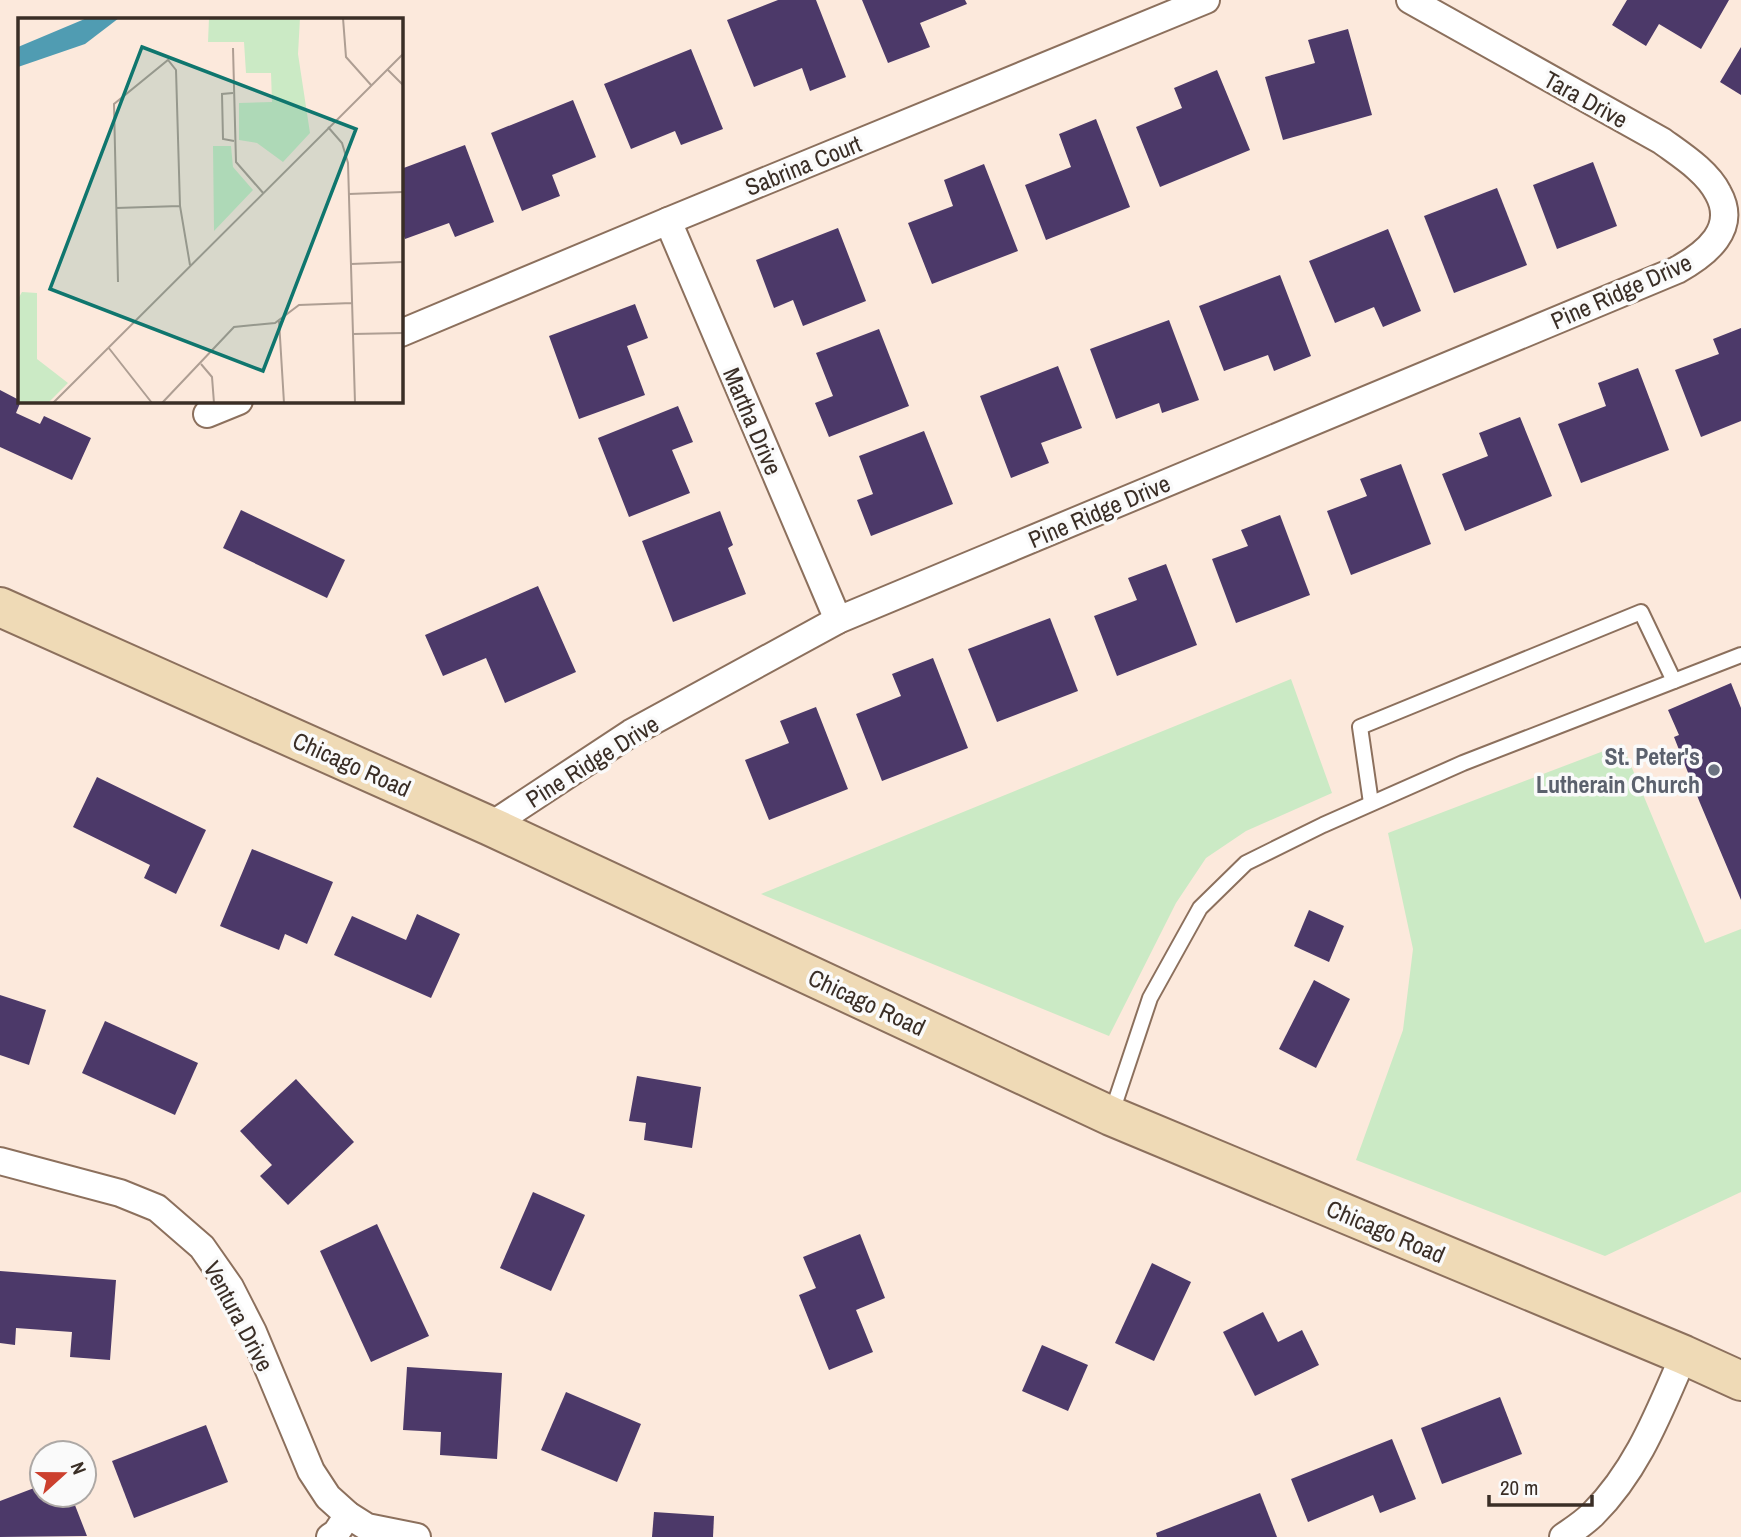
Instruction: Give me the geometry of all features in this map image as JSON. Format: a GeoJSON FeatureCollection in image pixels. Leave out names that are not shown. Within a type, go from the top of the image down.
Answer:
{"type":"FeatureCollection","features":[{"type":"Feature","properties":{"kind":"street","name":"Sabrina Court"},"geometry":{"type":"LineString","coordinates":[[402,333],[1206,0]]}},
{"type":"Feature","properties":{"kind":"street","name":"Tara Drive"},"geometry":{"type":"LineString","coordinates":[[1410,0],[1662,141],[1698,169],[1718,193],[1725,211],[1722,230]]}},
{"type":"Feature","properties":{"kind":"street","name":"Martha Drive"},"geometry":{"type":"LineString","coordinates":[[668,221],[838,620]]}},
{"type":"Feature","properties":{"kind":"street","name":"Pine Ridge Drive"},"geometry":{"type":"LineString","coordinates":[[490,826],[631,733],[838,620],[1677,270],[1696,260],[1722,230]]}},
{"type":"Feature","properties":{"kind":"street"},"geometry":{"type":"LineString","coordinates":[[207,414],[237,402]]}},
{"type":"Feature","properties":{"kind":"street","name":"Chicago Road"},"geometry":{"type":"LineString","coordinates":[[0,607],[490,826],[1111,1116],[1741,1381]]}},
{"type":"Feature","properties":{"kind":"street","name":"Ventura Drive"},"geometry":{"type":"LineString","coordinates":[[0,1161],[120,1193],[156,1208],[202,1247],[230,1287],[253,1332],[311,1471],[328,1497],[348,1515],[368,1527],[416,1537]]}},
{"type":"Feature","properties":{"kind":"street"},"geometry":{"type":"LineString","coordinates":[[1563,1537],[1592,1516],[1619,1485],[1643,1448],[1684,1355]]}},
{"type":"Feature","properties":{"kind":"street"},"geometry":{"type":"LineString","coordinates":[[330,1537],[336,1533],[348,1515]]}},
{"type":"Feature","properties":{"kind":"lane"},"geometry":{"type":"LineString","coordinates":[[1371,803],[1360,727],[1641,612],[1674,681]]}},
{"type":"Feature","properties":{"kind":"lane"},"geometry":{"type":"LineString","coordinates":[[1111,1116],[1150,998],[1200,908],[1246,863],[1463,762],[1741,654]]}},
{"type":"Feature","properties":{"kind":"green space"},"geometry":{"type":"Polygon","coordinates":[[[1291,679],[1332,793],[1246,831],[1206,858],[1176,903],[1109,1036],[761,894],[1291,679]]]}},
{"type":"Feature","properties":{"kind":"green space"},"geometry":{"type":"Polygon","coordinates":[[[1622,744],[1705,943],[1741,929],[1741,1192],[1605,1256],[1356,1160],[1403,1030],[1413,949],[1388,833],[1622,744]]]}},
{"type":"Feature","properties":{"kind":"building"},"geometry":{"type":"Polygon","coordinates":[[[778,0],[816,0],[846,77],[810,91],[802,68],[754,87],[727,20],[778,0]]]}},
{"type":"Feature","properties":{"kind":"building"},"geometry":{"type":"Polygon","coordinates":[[[862,0],[965,0],[967,4],[920,23],[930,47],[888,63],[862,0]]]}},
{"type":"Feature","properties":{"kind":"building"},"geometry":{"type":"Polygon","coordinates":[[[1627,0],[1729,0],[1701,49],[1659,24],[1646,46],[1612,25],[1627,0]]]}},
{"type":"Feature","properties":{"kind":"building"},"geometry":{"type":"Polygon","coordinates":[[[1348,29],[1372,115],[1283,140],[1265,77],[1315,63],[1308,40],[1348,29]]]}},
{"type":"Feature","properties":{"kind":"building"},"geometry":{"type":"Polygon","coordinates":[[[1741,47],[1741,95],[1720,82],[1741,47]]]}},
{"type":"Feature","properties":{"kind":"building"},"geometry":{"type":"Polygon","coordinates":[[[691,49],[723,129],[681,145],[675,131],[631,149],[604,84],[691,49]]]}},
{"type":"Feature","properties":{"kind":"building"},"geometry":{"type":"Polygon","coordinates":[[[1217,70],[1250,150],[1160,187],[1136,127],[1182,108],[1174,88],[1217,70]]]}},
{"type":"Feature","properties":{"kind":"building"},"geometry":{"type":"Polygon","coordinates":[[[573,100],[596,157],[552,175],[560,196],[522,211],[491,133],[573,100]]]}},
{"type":"Feature","properties":{"kind":"building"},"geometry":{"type":"Polygon","coordinates":[[[1096,119],[1130,207],[1046,240],[1025,185],[1071,167],[1059,134],[1096,119]]]}},
{"type":"Feature","properties":{"kind":"building"},"geometry":{"type":"Polygon","coordinates":[[[465,145],[494,222],[455,237],[449,223],[405,239],[402,231],[402,169],[465,145]]]}},
{"type":"Feature","properties":{"kind":"building"},"geometry":{"type":"Polygon","coordinates":[[[1593,162],[1617,226],[1557,249],[1533,185],[1593,162]]]}},
{"type":"Feature","properties":{"kind":"building"},"geometry":{"type":"Polygon","coordinates":[[[984,164],[1018,251],[932,284],[908,223],[953,206],[944,180],[984,164]]]}},
{"type":"Feature","properties":{"kind":"building"},"geometry":{"type":"Polygon","coordinates":[[[1497,188],[1527,265],[1454,293],[1424,216],[1497,188]]]}},
{"type":"Feature","properties":{"kind":"building"},"geometry":{"type":"Polygon","coordinates":[[[838,228],[866,301],[803,326],[793,300],[774,308],[756,260],[838,228]]]}},
{"type":"Feature","properties":{"kind":"building"},"geometry":{"type":"Polygon","coordinates":[[[1388,229],[1421,311],[1383,327],[1374,307],[1335,323],[1309,261],[1388,229]]]}},
{"type":"Feature","properties":{"kind":"building"},"geometry":{"type":"Polygon","coordinates":[[[1280,275],[1311,356],[1274,371],[1268,355],[1224,371],[1199,306],[1280,275]]]}},
{"type":"Feature","properties":{"kind":"building"},"geometry":{"type":"Polygon","coordinates":[[[635,304],[648,338],[627,346],[645,395],[579,419],[549,336],[635,304]]]}},
{"type":"Feature","properties":{"kind":"building"},"geometry":{"type":"Polygon","coordinates":[[[1169,320],[1199,400],[1162,413],[1159,403],[1116,419],[1090,349],[1169,320]]]}},
{"type":"Feature","properties":{"kind":"building"},"geometry":{"type":"Polygon","coordinates":[[[1741,328],[1741,421],[1701,437],[1675,370],[1719,354],[1713,339],[1741,328]]]}},
{"type":"Feature","properties":{"kind":"building"},"geometry":{"type":"Polygon","coordinates":[[[879,329],[909,406],[829,437],[815,403],[833,396],[816,353],[879,329]]]}},
{"type":"Feature","properties":{"kind":"building"},"geometry":{"type":"Polygon","coordinates":[[[1058,366],[1082,428],[1041,443],[1049,463],[1011,478],[980,396],[1058,366]]]}},
{"type":"Feature","properties":{"kind":"building"},"geometry":{"type":"Polygon","coordinates":[[[1638,368],[1669,450],[1581,483],[1558,424],[1606,406],[1598,383],[1638,368]]]}},
{"type":"Feature","properties":{"kind":"building"},"geometry":{"type":"Polygon","coordinates":[[[0,390],[21,402],[16,413],[40,424],[44,416],[91,438],[72,480],[0,447],[0,390]]]}},
{"type":"Feature","properties":{"kind":"building"},"geometry":{"type":"Polygon","coordinates":[[[678,406],[693,442],[672,450],[690,493],[629,517],[598,438],[678,406]]]}},
{"type":"Feature","properties":{"kind":"building"},"geometry":{"type":"Polygon","coordinates":[[[1520,417],[1552,496],[1465,531],[1442,474],[1488,456],[1479,433],[1520,417]]]}},
{"type":"Feature","properties":{"kind":"building"},"geometry":{"type":"Polygon","coordinates":[[[924,431],[953,504],[871,536],[857,500],[873,494],[859,456],[924,431]]]}},
{"type":"Feature","properties":{"kind":"building"},"geometry":{"type":"Polygon","coordinates":[[[1401,464],[1431,544],[1351,575],[1327,511],[1367,496],[1360,479],[1401,464]]]}},
{"type":"Feature","properties":{"kind":"building"},"geometry":{"type":"Polygon","coordinates":[[[241,510],[345,560],[327,598],[223,548],[241,510]]]}},
{"type":"Feature","properties":{"kind":"building"},"geometry":{"type":"Polygon","coordinates":[[[720,511],[733,545],[728,548],[746,594],[673,622],[642,541],[720,511]]]}},
{"type":"Feature","properties":{"kind":"building"},"geometry":{"type":"Polygon","coordinates":[[[1280,515],[1310,595],[1236,623],[1212,559],[1248,546],[1241,530],[1280,515]]]}},
{"type":"Feature","properties":{"kind":"building"},"geometry":{"type":"Polygon","coordinates":[[[1166,564],[1197,645],[1117,676],[1094,616],[1137,600],[1128,578],[1166,564]]]}},
{"type":"Feature","properties":{"kind":"building"},"geometry":{"type":"Polygon","coordinates":[[[538,586],[576,672],[505,703],[486,658],[443,676],[425,635],[538,586]]]}},
{"type":"Feature","properties":{"kind":"building"},"geometry":{"type":"Polygon","coordinates":[[[1050,618],[1078,691],[997,722],[968,649],[1050,618]]]}},
{"type":"Feature","properties":{"kind":"building"},"geometry":{"type":"Polygon","coordinates":[[[933,658],[968,748],[882,781],[856,714],[901,696],[892,674],[933,658]]]}},
{"type":"Feature","properties":{"kind":"building","name":"St. Peter's Lutherain Church"},"geometry":{"type":"Polygon","coordinates":[[[1731,683],[1741,708],[1741,900],[1674,737],[1679,735],[1668,710],[1731,683]]]}},
{"type":"Feature","properties":{"kind":"building"},"geometry":{"type":"Polygon","coordinates":[[[816,707],[848,789],[769,820],[745,760],[789,743],[780,721],[816,707]]]}},
{"type":"Feature","properties":{"kind":"building"},"geometry":{"type":"Polygon","coordinates":[[[97,777],[206,830],[176,894],[144,878],[150,865],[73,827],[97,777]]]}},
{"type":"Feature","properties":{"kind":"building"},"geometry":{"type":"Polygon","coordinates":[[[252,849],[333,882],[307,944],[285,934],[279,950],[220,926],[252,849]]]}},
{"type":"Feature","properties":{"kind":"building"},"geometry":{"type":"Polygon","coordinates":[[[1309,910],[1344,926],[1329,962],[1294,946],[1309,910]]]}},
{"type":"Feature","properties":{"kind":"building"},"geometry":{"type":"Polygon","coordinates":[[[417,914],[460,934],[431,998],[334,955],[352,916],[406,940],[417,914]]]}},
{"type":"Feature","properties":{"kind":"building"},"geometry":{"type":"Polygon","coordinates":[[[1314,980],[1350,999],[1316,1068],[1279,1049],[1314,980]]]}},
{"type":"Feature","properties":{"kind":"building"},"geometry":{"type":"Polygon","coordinates":[[[0,995],[46,1010],[29,1065],[0,1055],[0,995]]]}},
{"type":"Feature","properties":{"kind":"building"},"geometry":{"type":"Polygon","coordinates":[[[105,1021],[198,1063],[175,1115],[82,1073],[105,1021]]]}},
{"type":"Feature","properties":{"kind":"building"},"geometry":{"type":"Polygon","coordinates":[[[637,1076],[701,1087],[692,1148],[644,1140],[646,1123],[629,1121],[637,1076]]]}},
{"type":"Feature","properties":{"kind":"building"},"geometry":{"type":"Polygon","coordinates":[[[296,1079],[354,1142],[288,1205],[260,1176],[272,1165],[240,1131],[296,1079]]]}},
{"type":"Feature","properties":{"kind":"building"},"geometry":{"type":"Polygon","coordinates":[[[533,1192],[585,1215],[551,1291],[500,1268],[533,1192]]]}},
{"type":"Feature","properties":{"kind":"building"},"geometry":{"type":"Polygon","coordinates":[[[377,1224],[429,1336],[371,1362],[320,1251],[377,1224]]]}},
{"type":"Feature","properties":{"kind":"building"},"geometry":{"type":"Polygon","coordinates":[[[860,1234],[885,1298],[856,1310],[873,1352],[829,1370],[799,1295],[816,1288],[803,1257],[860,1234]]]}},
{"type":"Feature","properties":{"kind":"building"},"geometry":{"type":"Polygon","coordinates":[[[1152,1263],[1191,1282],[1154,1361],[1115,1343],[1152,1263]]]}},
{"type":"Feature","properties":{"kind":"building"},"geometry":{"type":"Polygon","coordinates":[[[0,1271],[116,1280],[110,1360],[70,1357],[72,1332],[16,1328],[15,1345],[0,1343],[0,1271]]]}},
{"type":"Feature","properties":{"kind":"building"},"geometry":{"type":"Polygon","coordinates":[[[1263,1312],[1278,1342],[1302,1330],[1319,1365],[1255,1396],[1223,1332],[1263,1312]]]}},
{"type":"Feature","properties":{"kind":"building"},"geometry":{"type":"Polygon","coordinates":[[[1042,1345],[1088,1365],[1068,1411],[1022,1391],[1042,1345]]]}},
{"type":"Feature","properties":{"kind":"building"},"geometry":{"type":"Polygon","coordinates":[[[407,1367],[502,1373],[497,1459],[440,1455],[441,1432],[403,1430],[407,1367]]]}},
{"type":"Feature","properties":{"kind":"building"},"geometry":{"type":"Polygon","coordinates":[[[566,1392],[641,1424],[617,1482],[541,1450],[566,1392]]]}},
{"type":"Feature","properties":{"kind":"building"},"geometry":{"type":"Polygon","coordinates":[[[1500,1397],[1522,1454],[1442,1484],[1421,1428],[1500,1397]]]}},
{"type":"Feature","properties":{"kind":"building"},"geometry":{"type":"Polygon","coordinates":[[[206,1425],[228,1482],[134,1518],[112,1461],[206,1425]]]}},
{"type":"Feature","properties":{"kind":"building"},"geometry":{"type":"Polygon","coordinates":[[[1392,1439],[1416,1499],[1380,1513],[1373,1495],[1308,1522],[1291,1479],[1392,1439]]]}},
{"type":"Feature","properties":{"kind":"building"},"geometry":{"type":"Polygon","coordinates":[[[28,1490],[28,1509],[76,1509],[87,1536],[0,1537],[0,1501],[28,1490]]]}},
{"type":"Feature","properties":{"kind":"building"},"geometry":{"type":"Polygon","coordinates":[[[1260,1493],[1277,1537],[1157,1537],[1156,1533],[1260,1493]]]}},
{"type":"Feature","properties":{"kind":"building"},"geometry":{"type":"Polygon","coordinates":[[[654,1512],[714,1516],[713,1537],[652,1537],[654,1512]]]}},
{"type":"Feature","properties":{"kind":"place","name":"St. Peter's Lutherain Church"},"geometry":{"type":"Point","coordinates":[1714,770]}}]}
